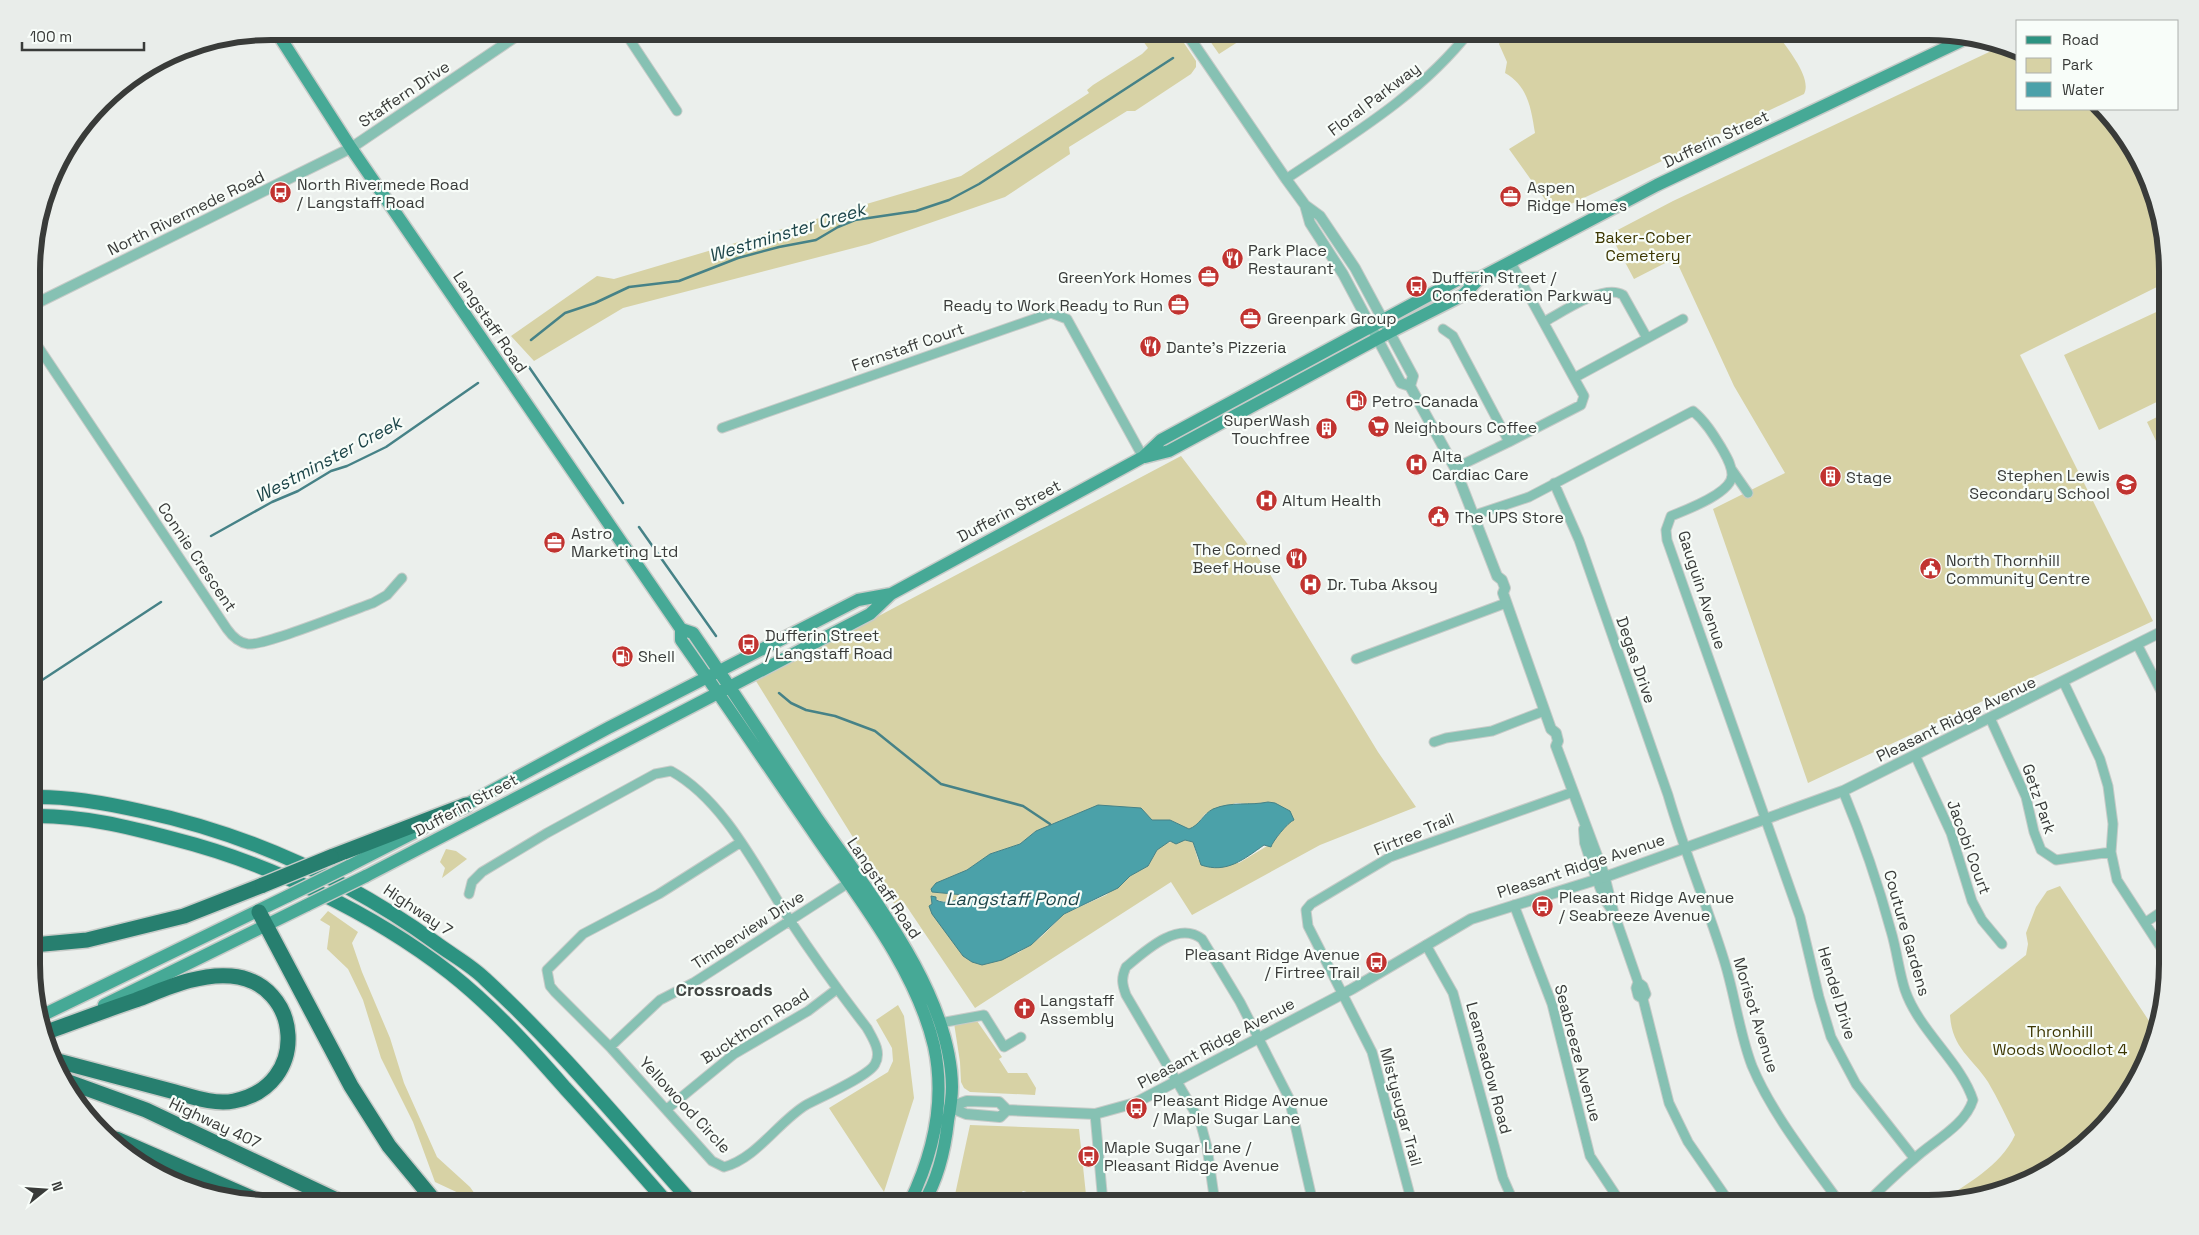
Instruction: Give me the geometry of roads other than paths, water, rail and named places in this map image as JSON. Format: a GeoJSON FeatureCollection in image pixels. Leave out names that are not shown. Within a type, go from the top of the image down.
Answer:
{"type":"FeatureCollection","features":[{"type":"Feature","properties":{"kind":"highway"},"geometry":{"type":"LineString","coordinates":[[40,944],[87,940],[184,916],[466,805]]}},
{"type":"Feature","properties":{"kind":"highway"},"geometry":{"type":"LineString","coordinates":[[259,912],[269,926],[351,1086],[389,1146],[430,1195]]}},
{"type":"Feature","properties":{"kind":"highway"},"geometry":{"type":"LineString","coordinates":[[50,1031],[177,984],[208,977],[232,976],[258,984],[276,1000],[285,1020],[288,1047],[284,1064],[276,1079],[254,1096],[232,1102],[206,1100],[62,1062]]}},
{"type":"Feature","properties":{"kind":"highway","name":"Highway 407"},"geometry":{"type":"LineString","coordinates":[[73,1084],[146,1110],[327,1195]]}},
{"type":"Feature","properties":{"kind":"highway"},"geometry":{"type":"LineString","coordinates":[[125,1143],[240,1193]]}},
{"type":"Feature","properties":{"kind":"main road","name":"Langstaff Road"},"geometry":{"type":"LineString","coordinates":[[282,40],[351,148],[681,629],[681,640],[708,678],[724,691],[853,880],[918,968],[940,1023],[947,1049],[952,1087],[913,1195]]}},
{"type":"Feature","properties":{"kind":"main road","name":"Dufferin Street"},"geometry":{"type":"LineString","coordinates":[[1143,457],[1168,451],[1463,295],[1480,278],[1657,185],[1958,42]]}},
{"type":"Feature","properties":{"kind":"main road","name":"Dufferin Street"},"geometry":{"type":"LineString","coordinates":[[50,1031],[269,926],[724,691],[870,614],[891,594],[1143,457],[1161,440],[1459,279],[1480,278]]}},
{"type":"Feature","properties":{"kind":"main road","name":"Dufferin Street"},"geometry":{"type":"LineString","coordinates":[[45,1014],[259,912],[466,805],[608,728],[858,600],[891,594]]}},
{"type":"Feature","properties":{"kind":"main road","name":"Langstaff Road"},"geometry":{"type":"LineString","coordinates":[[681,629],[693,633],[720,671],[724,691]]}},
{"type":"Feature","properties":{"kind":"main road","name":"Highway 7"},"geometry":{"type":"LineString","coordinates":[[40,797],[58,796],[168,817],[272,850],[367,897],[484,977],[537,1031],[685,1195]]}},
{"type":"Feature","properties":{"kind":"main road"},"geometry":{"type":"LineString","coordinates":[[40,816],[57,815],[107,824],[204,847],[248,861],[348,908],[451,974],[519,1036],[660,1195]]}},
{"type":"Feature","properties":{"kind":"main road","name":"Langstaff Road"},"geometry":{"type":"LineString","coordinates":[[853,880],[904,968],[920,1002],[934,1046],[938,1084],[944,1106],[946,1143],[928,1195]]}},
{"type":"Feature","properties":{"kind":"street","name":"Staffern Drive"},"geometry":{"type":"LineString","coordinates":[[351,148],[511,40]]}},
{"type":"Feature","properties":{"kind":"street"},"geometry":{"type":"LineString","coordinates":[[630,40],[677,111]]}},
{"type":"Feature","properties":{"kind":"street"},"geometry":{"type":"LineString","coordinates":[[1191,40],[1286,179],[1305,205],[1320,216],[1355,268],[1413,376],[1410,386]]}},
{"type":"Feature","properties":{"kind":"street","name":"Floral Parkway"},"geometry":{"type":"LineString","coordinates":[[1286,179],[1418,87],[1443,63],[1462,40]]}},
{"type":"Feature","properties":{"kind":"street","name":"North Rivermede Road"},"geometry":{"type":"LineString","coordinates":[[40,302],[351,148]]}},
{"type":"Feature","properties":{"kind":"street"},"geometry":{"type":"LineString","coordinates":[[1305,205],[1310,223],[1343,274],[1401,383],[1410,386],[1455,468],[1475,515],[1497,576],[1502,580],[1505,588],[1505,598],[1544,711],[1551,729],[1556,733],[1558,741],[1556,746],[1584,823],[1585,843],[1601,878],[1604,900],[1614,913],[1638,982],[1643,986],[1646,994],[1643,999],[1669,1103],[1688,1142],[1724,1195]]}},
{"type":"Feature","properties":{"kind":"street"},"geometry":{"type":"LineString","coordinates":[[1455,468],[1579,407],[1583,402],[1584,396],[1510,261]]}},
{"type":"Feature","properties":{"kind":"street"},"geometry":{"type":"LineString","coordinates":[[1544,322],[1598,294],[1616,292],[1623,295],[1647,338]]}},
{"type":"Feature","properties":{"kind":"street","name":"Fernstaff Court"},"geometry":{"type":"LineString","coordinates":[[722,428],[1051,313],[1067,320],[1143,457]]}},
{"type":"Feature","properties":{"kind":"street"},"geometry":{"type":"LineString","coordinates":[[1574,378],[1683,319]]}},
{"type":"Feature","properties":{"kind":"street"},"geometry":{"type":"LineString","coordinates":[[1443,329],[1453,336],[1509,442]]}},
{"type":"Feature","properties":{"kind":"street","name":"Connie Crescent"},"geometry":{"type":"LineString","coordinates":[[40,348],[227,629],[241,642],[250,644],[278,636],[373,603],[387,595],[402,578]]}},
{"type":"Feature","properties":{"kind":"street"},"geometry":{"type":"LineString","coordinates":[[1475,515],[1521,500],[1693,411],[1712,433],[1748,493]]}},
{"type":"Feature","properties":{"kind":"street","name":"Gauguin Avenue"},"geometry":{"type":"LineString","coordinates":[[1732,469],[1730,484],[1721,492],[1671,516],[1666,530],[1765,820]]}},
{"type":"Feature","properties":{"kind":"street","name":"Degas Drive"},"geometry":{"type":"LineString","coordinates":[[1554,483],[1579,540],[1684,848]]}},
{"type":"Feature","properties":{"kind":"street"},"geometry":{"type":"LineString","coordinates":[[1356,659],[1505,598]]}},
{"type":"Feature","properties":{"kind":"street","name":"Pleasant Ridge Avenue"},"geometry":{"type":"LineString","coordinates":[[944,1106],[967,1101],[999,1102],[1007,1110],[1094,1114],[1135,1103],[1342,994],[1471,919],[1601,878],[1843,791],[2064,683],[2159,634]]}},
{"type":"Feature","properties":{"kind":"street"},"geometry":{"type":"LineString","coordinates":[[2137,644],[2159,687]]}},
{"type":"Feature","properties":{"kind":"street"},"geometry":{"type":"LineString","coordinates":[[2064,683],[2100,759],[2108,786],[2113,824],[2111,852],[2117,880],[2159,944]]}},
{"type":"Feature","properties":{"kind":"street"},"geometry":{"type":"LineString","coordinates":[[1434,742],[1446,738],[1492,731],[1544,711]]}},
{"type":"Feature","properties":{"kind":"street","name":"Getz Park"},"geometry":{"type":"LineString","coordinates":[[1990,718],[2026,797],[2034,832],[2041,850],[2056,860],[2111,852]]}},
{"type":"Feature","properties":{"kind":"street","name":"Jacobi Court"},"geometry":{"type":"LineString","coordinates":[[1915,755],[1951,834],[1972,901],[1982,920],[2002,944]]}},
{"type":"Feature","properties":{"kind":"street","name":"Yellowood Circle"},"geometry":{"type":"LineString","coordinates":[[470,894],[472,882],[482,872],[640,781],[664,771],[671,771],[678,775],[720,814],[741,842],[837,989],[867,1028],[876,1045],[876,1063],[872,1069],[805,1106],[738,1162],[724,1167],[712,1161],[610,1047],[555,992],[550,986],[547,970],[583,934],[659,894],[741,842]]}},
{"type":"Feature","properties":{"kind":"street","name":"Couture Gardens"},"geometry":{"type":"LineString","coordinates":[[1843,791],[1866,848],[1892,932],[1905,990],[1917,1016],[1965,1083],[1973,1100],[1970,1109],[1961,1120],[1914,1158],[1875,1195]]}},
{"type":"Feature","properties":{"kind":"street","name":"Firtree Trail"},"geometry":{"type":"LineString","coordinates":[[1342,994],[1308,926],[1306,910],[1311,904],[1390,857],[1573,792]]}},
{"type":"Feature","properties":{"kind":"street","name":"Hendel Drive"},"geometry":{"type":"LineString","coordinates":[[1765,820],[1800,916],[1819,997],[1831,1037],[1856,1084],[1914,1158]]}},
{"type":"Feature","properties":{"kind":"street","name":"Morisot Avenue"},"geometry":{"type":"LineString","coordinates":[[1684,848],[1725,961],[1752,1066],[1767,1096],[1835,1195]]}},
{"type":"Feature","properties":{"kind":"street","name":"Timberview Drive"},"geometry":{"type":"LineString","coordinates":[[610,1047],[660,1000],[693,983],[853,880]]}},
{"type":"Feature","properties":{"kind":"street","name":"Seabreeze Avenue"},"geometry":{"type":"LineString","coordinates":[[1514,905],[1552,1004],[1590,1156],[1615,1195]]}},
{"type":"Feature","properties":{"kind":"street"},"geometry":{"type":"LineString","coordinates":[[2146,922],[2159,913]]}},
{"type":"Feature","properties":{"kind":"street"},"geometry":{"type":"LineString","coordinates":[[1213,1195],[1207,1147],[1200,1122],[1126,995],[1122,976],[1126,967],[1138,957],[1179,932],[1195,933],[1202,939],[1259,1037],[1289,1098],[1311,1195]]}},
{"type":"Feature","properties":{"kind":"street","name":"Leameadow Road"},"geometry":{"type":"LineString","coordinates":[[1426,945],[1453,993],[1504,1178],[1511,1195]]}},
{"type":"Feature","properties":{"kind":"street","name":"Buckthorn Road"},"geometry":{"type":"LineString","coordinates":[[667,1109],[734,1054],[808,1011],[837,989]]}},
{"type":"Feature","properties":{"kind":"street","name":"Mistysugar Trail"},"geometry":{"type":"LineString","coordinates":[[1342,994],[1372,1052],[1410,1195]]}},
{"type":"Feature","properties":{"kind":"street"},"geometry":{"type":"LineString","coordinates":[[940,1023],[984,1015],[1004,1047],[1021,1037]]}},
{"type":"Feature","properties":{"kind":"street"},"geometry":{"type":"LineString","coordinates":[[1094,1114],[1102,1195]]}},
{"type":"Feature","properties":{"kind":"water","name":"Langstaff Pond"},"geometry":{"type":"Polygon","coordinates":[[[1275,803],[1290,811],[1294,820],[1281,832],[1271,847],[1264,845],[1235,864],[1219,868],[1201,865],[1193,842],[1185,840],[1176,844],[1170,841],[1157,850],[1148,866],[1130,876],[1118,888],[1064,914],[1031,945],[1002,960],[982,965],[972,962],[963,956],[932,914],[929,906],[932,904],[931,896],[936,897],[936,900],[947,902],[955,901],[964,895],[932,892],[931,889],[936,883],[967,870],[990,854],[1020,844],[1036,831],[1098,805],[1141,808],[1152,820],[1170,820],[1189,829],[1213,809],[1234,804],[1275,803]]]}},
{"type":"Feature","properties":{"kind":"waterway","name":"Westminster Creek"},"geometry":{"type":"LineString","coordinates":[[531,340],[565,313],[595,303],[629,287],[679,281],[738,258],[816,240],[838,227],[855,220],[916,211],[949,200],[979,184],[1173,58]]}},
{"type":"Feature","properties":{"kind":"waterway"},"geometry":{"type":"LineString","coordinates":[[529,367],[623,503]]}},
{"type":"Feature","properties":{"kind":"waterway","name":"Westminster Creek"},"geometry":{"type":"LineString","coordinates":[[211,536],[272,502],[298,491],[331,471],[347,466],[386,447],[478,383]]}},
{"type":"Feature","properties":{"kind":"waterway"},"geometry":{"type":"LineString","coordinates":[[639,527],[716,636]]}},
{"type":"Feature","properties":{"kind":"waterway","name":"Westminster Creek"},"geometry":{"type":"LineString","coordinates":[[40,681],[161,602]]}},
{"type":"Feature","properties":{"kind":"waterway"},"geometry":{"type":"LineString","coordinates":[[779,693],[791,703],[806,710],[835,716],[875,731],[941,784],[1023,806],[1050,824]]}},
{"type":"Feature","properties":{"kind":"place","name":"North Rivermede Road / Langstaff Road"},"geometry":{"type":"Point","coordinates":[281,193]}},
{"type":"Feature","properties":{"kind":"place","name":"Aspen Ridge Homes"},"geometry":{"type":"Point","coordinates":[1511,196]}},
{"type":"Feature","properties":{"kind":"place","name":"Park Place Restaurant"},"geometry":{"type":"Point","coordinates":[1232,259]}},
{"type":"Feature","properties":{"kind":"place","name":"GreenYork Homes"},"geometry":{"type":"Point","coordinates":[1208,277]}},
{"type":"Feature","properties":{"kind":"place","name":"Dufferin Street / Confederation Parkway"},"geometry":{"type":"Point","coordinates":[1416,286]}},
{"type":"Feature","properties":{"kind":"place","name":"Ready to Work Ready to Run"},"geometry":{"type":"Point","coordinates":[1179,305]}},
{"type":"Feature","properties":{"kind":"place","name":"Greenpark Group"},"geometry":{"type":"Point","coordinates":[1251,318]}},
{"type":"Feature","properties":{"kind":"place","name":"Dante's Pizzeria"},"geometry":{"type":"Point","coordinates":[1150,347]}},
{"type":"Feature","properties":{"kind":"place","name":"Petro-Canada"},"geometry":{"type":"Point","coordinates":[1356,401]}},
{"type":"Feature","properties":{"kind":"place","name":"Neighbours Coffee"},"geometry":{"type":"Point","coordinates":[1378,427]}},
{"type":"Feature","properties":{"kind":"place","name":"SuperWash Touchfree"},"geometry":{"type":"Point","coordinates":[1326,429]}},
{"type":"Feature","properties":{"kind":"place","name":"Alta Cardiac Care"},"geometry":{"type":"Point","coordinates":[1416,465]}},
{"type":"Feature","properties":{"kind":"place","name":"Stage"},"geometry":{"type":"Point","coordinates":[1830,477]}},
{"type":"Feature","properties":{"kind":"place","name":"Stephen Lewis Secondary School"},"geometry":{"type":"Point","coordinates":[2126,484]}},
{"type":"Feature","properties":{"kind":"place","name":"Altum Health"},"geometry":{"type":"Point","coordinates":[1266,500]}},
{"type":"Feature","properties":{"kind":"place","name":"The UPS Store"},"geometry":{"type":"Point","coordinates":[1439,517]}},
{"type":"Feature","properties":{"kind":"place","name":"Astro Marketing Ltd"},"geometry":{"type":"Point","coordinates":[555,542]}},
{"type":"Feature","properties":{"kind":"place","name":"The Corned Beef House"},"geometry":{"type":"Point","coordinates":[1297,558]}},
{"type":"Feature","properties":{"kind":"place","name":"North Thornhill Community Centre"},"geometry":{"type":"Point","coordinates":[1930,569]}},
{"type":"Feature","properties":{"kind":"place","name":"Dr. Tuba Aksoy"},"geometry":{"type":"Point","coordinates":[1311,584]}},
{"type":"Feature","properties":{"kind":"place","name":"Dufferin Street / Langstaff Road"},"geometry":{"type":"Point","coordinates":[749,644]}},
{"type":"Feature","properties":{"kind":"place","name":"Shell"},"geometry":{"type":"Point","coordinates":[622,656]}},
{"type":"Feature","properties":{"kind":"place","name":"Pleasant Ridge Avenue / Seabreeze Avenue"},"geometry":{"type":"Point","coordinates":[1543,906]}},
{"type":"Feature","properties":{"kind":"place","name":"Pleasant Ridge Avenue / Firtree Trail"},"geometry":{"type":"Point","coordinates":[1376,963]}},
{"type":"Feature","properties":{"kind":"place","name":"Langstaff Assembly"},"geometry":{"type":"Point","coordinates":[1024,1009]}},
{"type":"Feature","properties":{"kind":"place","name":"Pleasant Ridge Avenue / Maple Sugar Lane"},"geometry":{"type":"Point","coordinates":[1137,1109]}},
{"type":"Feature","properties":{"kind":"place","name":"Maple Sugar Lane / Pleasant Ridge Avenue"},"geometry":{"type":"Point","coordinates":[1088,1156]}},
{"type":"Feature","properties":{"kind":"district","name":"Crossroads"},"geometry":{"type":"Point","coordinates":[724,989]}},
{"type":"Feature","properties":{"kind":"park label","name":"Baker-Cober Cemetery"},"geometry":{"type":"Point","coordinates":[1643,246]}},
{"type":"Feature","properties":{"kind":"park label","name":"Thronhill Woods Woodlot 4"},"geometry":{"type":"Point","coordinates":[2060,1040]}}]}
